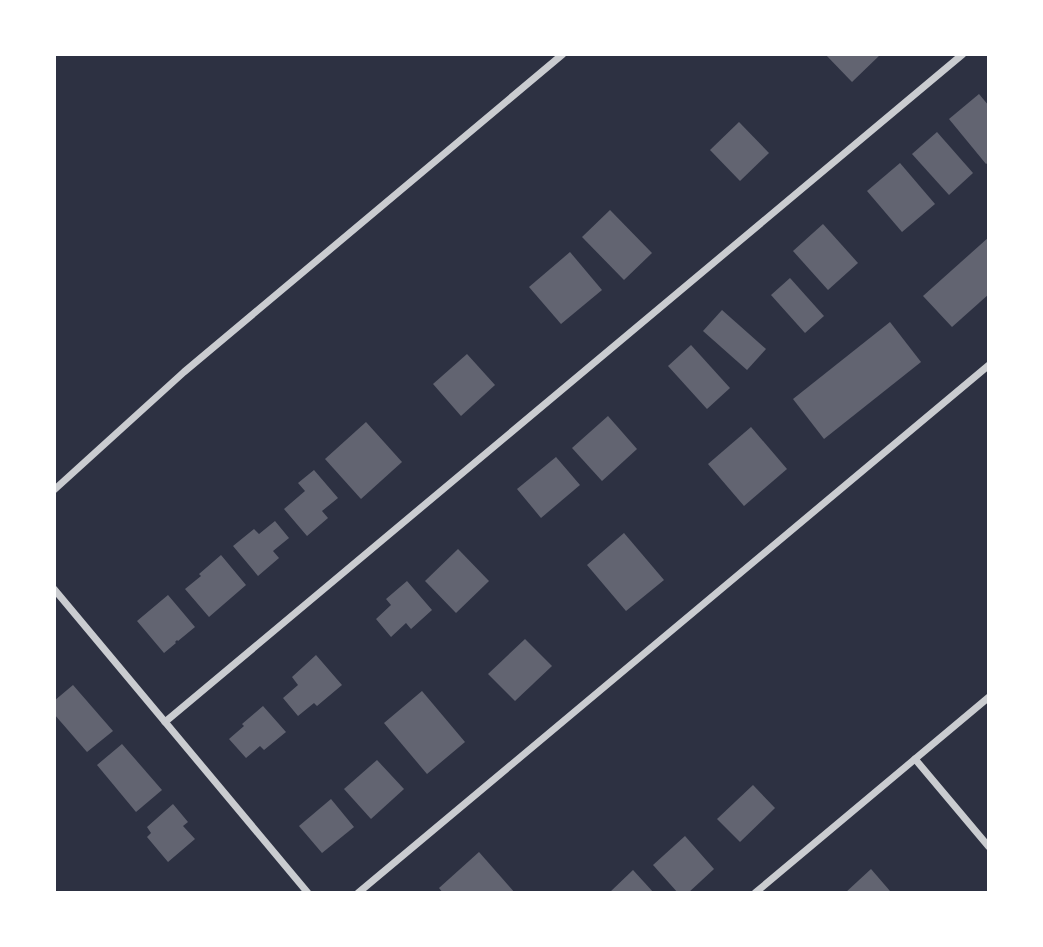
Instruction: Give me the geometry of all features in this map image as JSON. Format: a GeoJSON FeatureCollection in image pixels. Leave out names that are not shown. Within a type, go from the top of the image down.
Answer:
{"type":"FeatureCollection","features":[{"type":"Feature","properties":{"kind":"street"},"geometry":{"type":"LineString","coordinates":[[54,490],[184,372],[563,54]]}},
{"type":"Feature","properties":{"kind":"street"},"geometry":{"type":"LineString","coordinates":[[165,722],[963,54]]}},
{"type":"Feature","properties":{"kind":"street"},"geometry":{"type":"LineString","coordinates":[[358,893],[989,365]]}},
{"type":"Feature","properties":{"kind":"street"},"geometry":{"type":"LineString","coordinates":[[54,589],[308,893]]}},
{"type":"Feature","properties":{"kind":"street"},"geometry":{"type":"LineString","coordinates":[[755,893],[989,698]]}},
{"type":"Feature","properties":{"kind":"street"},"geometry":{"type":"LineString","coordinates":[[915,759],[989,847]]}},
{"type":"Feature","properties":{"kind":"building"},"geometry":{"type":"Polygon","coordinates":[[[825,54],[881,54],[852,82],[825,54]]]}},
{"type":"Feature","properties":{"kind":"building"},"geometry":{"type":"Polygon","coordinates":[[[979,94],[989,106],[989,162],[986,164],[949,119],[979,94]]]}},
{"type":"Feature","properties":{"kind":"building"},"geometry":{"type":"Polygon","coordinates":[[[739,122],[769,153],[740,181],[710,150],[739,122]]]}},
{"type":"Feature","properties":{"kind":"building"},"geometry":{"type":"Polygon","coordinates":[[[937,132],[973,173],[949,195],[912,154],[937,132]]]}},
{"type":"Feature","properties":{"kind":"building"},"geometry":{"type":"Polygon","coordinates":[[[900,163],[935,204],[902,232],[867,191],[900,163]]]}},
{"type":"Feature","properties":{"kind":"building"},"geometry":{"type":"Polygon","coordinates":[[[610,210],[652,253],[624,280],[582,237],[610,210]]]}},
{"type":"Feature","properties":{"kind":"building"},"geometry":{"type":"Polygon","coordinates":[[[823,224],[858,263],[828,290],[793,251],[823,224]]]}},
{"type":"Feature","properties":{"kind":"building"},"geometry":{"type":"Polygon","coordinates":[[[989,237],[989,294],[952,327],[923,296],[989,237]]]}},
{"type":"Feature","properties":{"kind":"building"},"geometry":{"type":"Polygon","coordinates":[[[570,252],[602,290],[561,324],[529,287],[570,252]]]}},
{"type":"Feature","properties":{"kind":"building"},"geometry":{"type":"Polygon","coordinates":[[[790,278],[824,316],[805,333],[771,295],[790,278]]]}},
{"type":"Feature","properties":{"kind":"building"},"geometry":{"type":"Polygon","coordinates":[[[722,310],[766,349],[747,370],[703,331],[722,310]]]}},
{"type":"Feature","properties":{"kind":"building"},"geometry":{"type":"Polygon","coordinates":[[[890,322],[921,362],[824,439],[793,399],[890,322]]]}},
{"type":"Feature","properties":{"kind":"building"},"geometry":{"type":"Polygon","coordinates":[[[691,345],[730,388],[707,409],[668,366],[691,345]]]}},
{"type":"Feature","properties":{"kind":"building"},"geometry":{"type":"Polygon","coordinates":[[[467,354],[495,385],[461,416],[433,384],[467,354]]]}},
{"type":"Feature","properties":{"kind":"building"},"geometry":{"type":"Polygon","coordinates":[[[608,416],[637,449],[602,481],[572,448],[608,416]]]}},
{"type":"Feature","properties":{"kind":"building"},"geometry":{"type":"Polygon","coordinates":[[[366,422],[402,462],[361,499],[325,459],[366,422]]]}},
{"type":"Feature","properties":{"kind":"building"},"geometry":{"type":"Polygon","coordinates":[[[751,427],[787,469],[744,506],[708,464],[751,427]]]}},
{"type":"Feature","properties":{"kind":"building"},"geometry":{"type":"Polygon","coordinates":[[[556,457],[580,485],[541,518],[517,489],[556,457]]]}},
{"type":"Feature","properties":{"kind":"building"},"geometry":{"type":"Polygon","coordinates":[[[314,470],[338,498],[322,511],[328,518],[307,536],[284,509],[305,491],[298,483],[314,470]]]}},
{"type":"Feature","properties":{"kind":"building"},"geometry":{"type":"Polygon","coordinates":[[[275,521],[289,538],[273,551],[279,558],[258,576],[233,546],[254,529],[259,534],[275,521]]]}},
{"type":"Feature","properties":{"kind":"building"},"geometry":{"type":"Polygon","coordinates":[[[624,533],[664,580],[626,611],[587,565],[624,533]]]}},
{"type":"Feature","properties":{"kind":"building"},"geometry":{"type":"Polygon","coordinates":[[[458,549],[489,581],[456,613],[425,581],[458,549]]]}},
{"type":"Feature","properties":{"kind":"building"},"geometry":{"type":"Polygon","coordinates":[[[221,555],[246,585],[209,617],[185,589],[221,555]]]}},
{"type":"Feature","properties":{"kind":"building"},"geometry":{"type":"Polygon","coordinates":[[[407,581],[432,610],[411,629],[406,623],[391,637],[376,619],[391,605],[386,599],[407,581]]]}},
{"type":"Feature","properties":{"kind":"building"},"geometry":{"type":"Polygon","coordinates":[[[168,595],[195,627],[164,653],[137,621],[168,595]]]}},
{"type":"Feature","properties":{"kind":"building"},"geometry":{"type":"Polygon","coordinates":[[[525,639],[552,666],[515,701],[488,674],[525,639]]]}},
{"type":"Feature","properties":{"kind":"building"},"geometry":{"type":"Polygon","coordinates":[[[316,655],[342,685],[317,706],[314,703],[298,716],[283,698],[298,685],[292,677],[316,655]]]}},
{"type":"Feature","properties":{"kind":"building"},"geometry":{"type":"Polygon","coordinates":[[[73,685],[113,731],[87,752],[54,714],[54,701],[73,685]]]}},
{"type":"Feature","properties":{"kind":"building"},"geometry":{"type":"Polygon","coordinates":[[[422,691],[465,742],[427,774],[384,723],[422,691]]]}},
{"type":"Feature","properties":{"kind":"building"},"geometry":{"type":"Polygon","coordinates":[[[263,706],[286,732],[264,750],[260,746],[246,758],[229,739],[263,706]]]}},
{"type":"Feature","properties":{"kind":"building"},"geometry":{"type":"Polygon","coordinates":[[[122,744],[162,790],[136,812],[97,765],[122,744]]]}},
{"type":"Feature","properties":{"kind":"building"},"geometry":{"type":"Polygon","coordinates":[[[377,760],[404,789],[371,819],[344,789],[377,760]]]}},
{"type":"Feature","properties":{"kind":"building"},"geometry":{"type":"Polygon","coordinates":[[[753,785],[775,808],[740,842],[717,819],[753,785]]]}},
{"type":"Feature","properties":{"kind":"building"},"geometry":{"type":"Polygon","coordinates":[[[331,799],[354,827],[322,853],[299,826],[331,799]]]}},
{"type":"Feature","properties":{"kind":"building"},"geometry":{"type":"Polygon","coordinates":[[[173,804],[188,822],[183,826],[195,839],[168,862],[147,837],[151,833],[147,827],[173,804]]]}},
{"type":"Feature","properties":{"kind":"building"},"geometry":{"type":"Polygon","coordinates":[[[685,836],[714,869],[688,893],[678,893],[653,865],[685,836]]]}},
{"type":"Feature","properties":{"kind":"building"},"geometry":{"type":"Polygon","coordinates":[[[479,852],[515,893],[443,893],[439,888],[479,852]]]}},
{"type":"Feature","properties":{"kind":"building"},"geometry":{"type":"Polygon","coordinates":[[[871,869],[890,891],[888,893],[845,893],[871,869]]]}},
{"type":"Feature","properties":{"kind":"building"},"geometry":{"type":"Polygon","coordinates":[[[633,870],[654,893],[609,893],[633,870]]]}}]}
